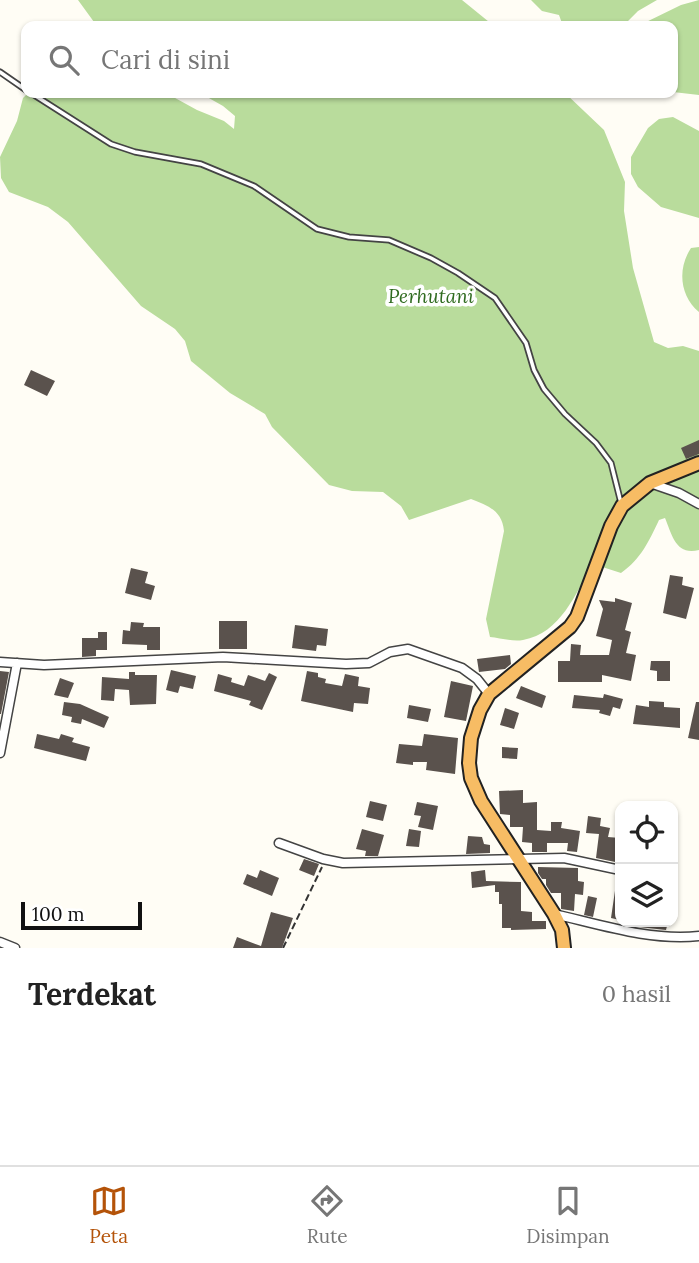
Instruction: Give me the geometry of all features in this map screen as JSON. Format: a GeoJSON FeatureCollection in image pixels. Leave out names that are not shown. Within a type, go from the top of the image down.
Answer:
{"type":"FeatureCollection","features":[{"type":"Feature","properties":{"kind":"highway"},"geometry":{"type":"LineString","coordinates":[[564,948],[562,930],[554,914],[481,801],[471,778],[471,738],[480,710],[489,694],[570,627],[586,597],[611,526],[622,506],[650,483],[699,463]]}},
{"type":"Feature","properties":{"kind":"street"},"geometry":{"type":"LineString","coordinates":[[650,483],[679,493],[699,504]]}},
{"type":"Feature","properties":{"kind":"street"},"geometry":{"type":"LineString","coordinates":[[0,662],[113,663],[223,657],[346,664],[369,663],[390,652],[408,649],[462,668],[477,679],[489,694]]}},
{"type":"Feature","properties":{"kind":"street"},"geometry":{"type":"LineString","coordinates":[[0,753],[17,663]]}},
{"type":"Feature","properties":{"kind":"street"},"geometry":{"type":"LineString","coordinates":[[279,843],[326,860],[373,863],[564,858],[615,869]]}},
{"type":"Feature","properties":{"kind":"street"},"geometry":{"type":"LineString","coordinates":[[554,914],[673,939],[699,936]]}},
{"type":"Feature","properties":{"kind":"street"},"geometry":{"type":"LineString","coordinates":[[0,942],[15,948]]}},
{"type":"Feature","properties":{"kind":"lane"},"geometry":{"type":"LineString","coordinates":[[0,72],[21,87]]}},
{"type":"Feature","properties":{"kind":"lane"},"geometry":{"type":"LineString","coordinates":[[39,98],[111,144],[135,152],[201,164],[254,186],[317,229],[349,237],[389,240],[440,263],[495,298],[526,343],[534,370],[544,389],[565,414],[596,443],[611,463],[622,506]]}},
{"type":"Feature","properties":{"kind":"path"},"geometry":{"type":"LineString","coordinates":[[283,948],[326,860]]}},
{"type":"Feature","properties":{"kind":"green space"},"geometry":{"type":"Polygon","coordinates":[[[78,0],[462,0],[488,21],[93,21],[78,0]]]}},
{"type":"Feature","properties":{"kind":"green space"},"geometry":{"type":"Polygon","coordinates":[[[531,0],[657,0],[638,11],[628,21],[561,21],[559,15],[542,11],[531,0]]]}},
{"type":"Feature","properties":{"kind":"green space"},"geometry":{"type":"Polygon","coordinates":[[[699,0],[699,95],[678,93],[678,21],[648,21],[681,5],[699,0]]]}},
{"type":"Feature","properties":{"kind":"green space","name":"Perhutani"},"geometry":{"type":"Polygon","coordinates":[[[23,98],[175,98],[224,121],[234,129],[235,116],[209,98],[570,98],[604,130],[625,182],[624,211],[633,268],[654,342],[668,348],[683,346],[699,351],[699,550],[691,551],[680,547],[665,518],[659,520],[639,556],[621,573],[593,564],[566,611],[547,629],[523,640],[490,637],[486,619],[504,531],[497,513],[471,499],[409,520],[401,506],[383,492],[352,491],[329,485],[272,427],[265,414],[230,393],[191,361],[185,341],[175,329],[141,306],[68,222],[48,207],[9,192],[1,178],[0,157],[17,121],[23,98]]]}},
{"type":"Feature","properties":{"kind":"green space"},"geometry":{"type":"Polygon","coordinates":[[[673,117],[699,131],[699,218],[661,207],[638,187],[631,174],[631,157],[648,128],[659,119],[673,117]]]}},
{"type":"Feature","properties":{"kind":"green space"},"geometry":{"type":"Polygon","coordinates":[[[699,247],[699,312],[684,290],[682,273],[691,248],[699,247]]]}},
{"type":"Feature","properties":{"kind":"building"},"geometry":{"type":"Polygon","coordinates":[[[31,370],[55,381],[47,396],[24,385],[31,370]]]}},
{"type":"Feature","properties":{"kind":"building"},"geometry":{"type":"Polygon","coordinates":[[[699,440],[699,454],[686,459],[681,448],[699,440]]]}},
{"type":"Feature","properties":{"kind":"building"},"geometry":{"type":"Polygon","coordinates":[[[131,568],[148,572],[145,583],[155,586],[151,600],[125,593],[131,568]]]}},
{"type":"Feature","properties":{"kind":"building"},"geometry":{"type":"Polygon","coordinates":[[[670,575],[683,577],[682,585],[694,588],[686,619],[663,613],[670,575]]]}},
{"type":"Feature","properties":{"kind":"building"},"geometry":{"type":"Polygon","coordinates":[[[615,598],[632,603],[625,630],[631,632],[626,653],[636,655],[631,681],[602,675],[602,682],[558,682],[558,661],[570,661],[571,644],[581,645],[580,655],[609,655],[612,640],[596,636],[603,609],[599,600],[615,602],[615,598]]]}},
{"type":"Feature","properties":{"kind":"building"},"geometry":{"type":"Polygon","coordinates":[[[219,621],[247,621],[247,649],[219,649],[219,621]]]}},
{"type":"Feature","properties":{"kind":"building"},"geometry":{"type":"Polygon","coordinates":[[[131,622],[144,623],[143,627],[160,627],[160,650],[147,650],[147,645],[122,644],[123,630],[130,631],[131,622]]]}},
{"type":"Feature","properties":{"kind":"building"},"geometry":{"type":"Polygon","coordinates":[[[295,625],[328,629],[326,646],[317,645],[316,651],[292,648],[295,625]]]}},
{"type":"Feature","properties":{"kind":"building"},"geometry":{"type":"Polygon","coordinates":[[[98,632],[107,632],[107,650],[96,650],[96,656],[82,657],[82,638],[98,638],[98,632]]]}},
{"type":"Feature","properties":{"kind":"building"},"geometry":{"type":"Polygon","coordinates":[[[510,655],[511,664],[505,669],[479,672],[477,659],[510,655]]]}},
{"type":"Feature","properties":{"kind":"building"},"geometry":{"type":"Polygon","coordinates":[[[651,661],[670,661],[670,681],[657,681],[657,671],[650,670],[651,661]]]}},
{"type":"Feature","properties":{"kind":"building"},"geometry":{"type":"Polygon","coordinates":[[[171,670],[196,676],[193,689],[180,686],[178,693],[166,690],[171,670]]]}},
{"type":"Feature","properties":{"kind":"building"},"geometry":{"type":"Polygon","coordinates":[[[0,671],[9,672],[1,714],[0,714],[0,671]]]}},
{"type":"Feature","properties":{"kind":"building"},"geometry":{"type":"Polygon","coordinates":[[[307,671],[318,673],[318,677],[326,679],[325,683],[342,686],[345,674],[359,677],[358,686],[370,688],[368,704],[354,703],[353,712],[301,701],[307,671]]]}},
{"type":"Feature","properties":{"kind":"building"},"geometry":{"type":"Polygon","coordinates":[[[129,672],[135,672],[135,675],[157,675],[156,704],[130,705],[129,690],[115,689],[114,701],[101,700],[102,677],[129,679],[129,672]]]}},
{"type":"Feature","properties":{"kind":"building"},"geometry":{"type":"Polygon","coordinates":[[[269,673],[277,677],[262,710],[249,705],[251,701],[214,691],[218,674],[232,678],[231,682],[244,686],[248,675],[265,681],[269,673]]]}},
{"type":"Feature","properties":{"kind":"building"},"geometry":{"type":"Polygon","coordinates":[[[60,678],[74,683],[68,698],[54,695],[60,678]]]}},
{"type":"Feature","properties":{"kind":"building"},"geometry":{"type":"Polygon","coordinates":[[[451,681],[473,686],[466,721],[444,717],[451,681]]]}},
{"type":"Feature","properties":{"kind":"building"},"geometry":{"type":"Polygon","coordinates":[[[521,686],[546,696],[542,708],[516,698],[521,686]]]}},
{"type":"Feature","properties":{"kind":"building"},"geometry":{"type":"Polygon","coordinates":[[[604,694],[623,699],[620,709],[613,707],[610,716],[599,713],[600,710],[572,708],[574,695],[603,698],[604,694]]]}},
{"type":"Feature","properties":{"kind":"building"},"geometry":{"type":"Polygon","coordinates":[[[649,701],[664,702],[664,707],[680,708],[680,728],[633,724],[636,705],[649,707],[649,701]]]}},
{"type":"Feature","properties":{"kind":"building"},"geometry":{"type":"Polygon","coordinates":[[[64,702],[80,704],[109,717],[104,728],[82,719],[81,724],[71,722],[72,717],[62,715],[64,702]]]}},
{"type":"Feature","properties":{"kind":"building"},"geometry":{"type":"Polygon","coordinates":[[[696,702],[699,702],[699,740],[688,738],[696,702]]]}},
{"type":"Feature","properties":{"kind":"building"},"geometry":{"type":"Polygon","coordinates":[[[409,705],[431,709],[428,722],[407,718],[409,705]]]}},
{"type":"Feature","properties":{"kind":"building"},"geometry":{"type":"Polygon","coordinates":[[[505,708],[519,713],[514,729],[500,725],[505,708]]]}},
{"type":"Feature","properties":{"kind":"building"},"geometry":{"type":"Polygon","coordinates":[[[37,734],[59,739],[61,734],[74,738],[72,742],[90,747],[86,761],[34,748],[37,734]]]}},
{"type":"Feature","properties":{"kind":"building"},"geometry":{"type":"Polygon","coordinates":[[[424,734],[458,738],[455,774],[426,770],[427,762],[413,762],[413,765],[396,763],[399,744],[422,746],[424,734]]]}},
{"type":"Feature","properties":{"kind":"building"},"geometry":{"type":"Polygon","coordinates":[[[502,747],[518,748],[517,759],[502,758],[502,747]]]}},
{"type":"Feature","properties":{"kind":"building"},"geometry":{"type":"Polygon","coordinates":[[[523,790],[523,803],[537,802],[537,830],[551,831],[551,822],[562,822],[561,828],[580,831],[577,852],[567,851],[568,843],[547,843],[547,852],[532,852],[532,843],[522,842],[523,827],[510,827],[510,815],[500,814],[499,791],[523,790]]]}},
{"type":"Feature","properties":{"kind":"building"},"geometry":{"type":"Polygon","coordinates":[[[370,801],[387,805],[383,821],[366,817],[370,801]]]}},
{"type":"Feature","properties":{"kind":"building"},"geometry":{"type":"Polygon","coordinates":[[[417,802],[438,806],[433,830],[418,827],[421,816],[414,815],[417,802]]]}},
{"type":"Feature","properties":{"kind":"building"},"geometry":{"type":"Polygon","coordinates":[[[588,816],[601,818],[600,826],[610,828],[608,837],[615,838],[615,862],[596,858],[599,834],[586,833],[588,816]]]}},
{"type":"Feature","properties":{"kind":"building"},"geometry":{"type":"Polygon","coordinates":[[[362,829],[384,835],[378,856],[365,856],[366,851],[356,849],[362,829]]]}},
{"type":"Feature","properties":{"kind":"building"},"geometry":{"type":"Polygon","coordinates":[[[409,829],[421,831],[419,847],[406,846],[409,829]]]}},
{"type":"Feature","properties":{"kind":"building"},"geometry":{"type":"Polygon","coordinates":[[[468,836],[482,837],[484,844],[490,845],[490,853],[466,854],[468,836]]]}},
{"type":"Feature","properties":{"kind":"building"},"geometry":{"type":"Polygon","coordinates":[[[304,859],[319,864],[314,876],[299,870],[304,859]]]}},
{"type":"Feature","properties":{"kind":"building"},"geometry":{"type":"Polygon","coordinates":[[[538,867],[578,868],[578,881],[584,882],[583,895],[575,894],[574,911],[561,909],[561,893],[551,893],[546,879],[542,879],[538,873],[538,867]]]}},
{"type":"Feature","properties":{"kind":"building"},"geometry":{"type":"Polygon","coordinates":[[[260,870],[279,878],[272,896],[243,884],[247,874],[257,878],[260,870]]]}},
{"type":"Feature","properties":{"kind":"building"},"geometry":{"type":"Polygon","coordinates":[[[485,870],[486,881],[521,882],[521,911],[532,912],[532,921],[546,921],[546,929],[502,928],[502,904],[499,904],[499,892],[495,892],[495,885],[472,888],[471,872],[485,870]]]}},
{"type":"Feature","properties":{"kind":"building"},"geometry":{"type":"Polygon","coordinates":[[[615,891],[615,919],[611,918],[615,891]]]}},
{"type":"Feature","properties":{"kind":"building"},"geometry":{"type":"Polygon","coordinates":[[[588,896],[597,898],[593,917],[584,915],[588,896]]]}},
{"type":"Feature","properties":{"kind":"building"},"geometry":{"type":"Polygon","coordinates":[[[271,912],[293,918],[282,948],[233,948],[237,937],[261,946],[271,912]]]}},
{"type":"Feature","properties":{"kind":"building"},"geometry":{"type":"Polygon","coordinates":[[[639,927],[667,927],[666,930],[639,927]]]}}]}
